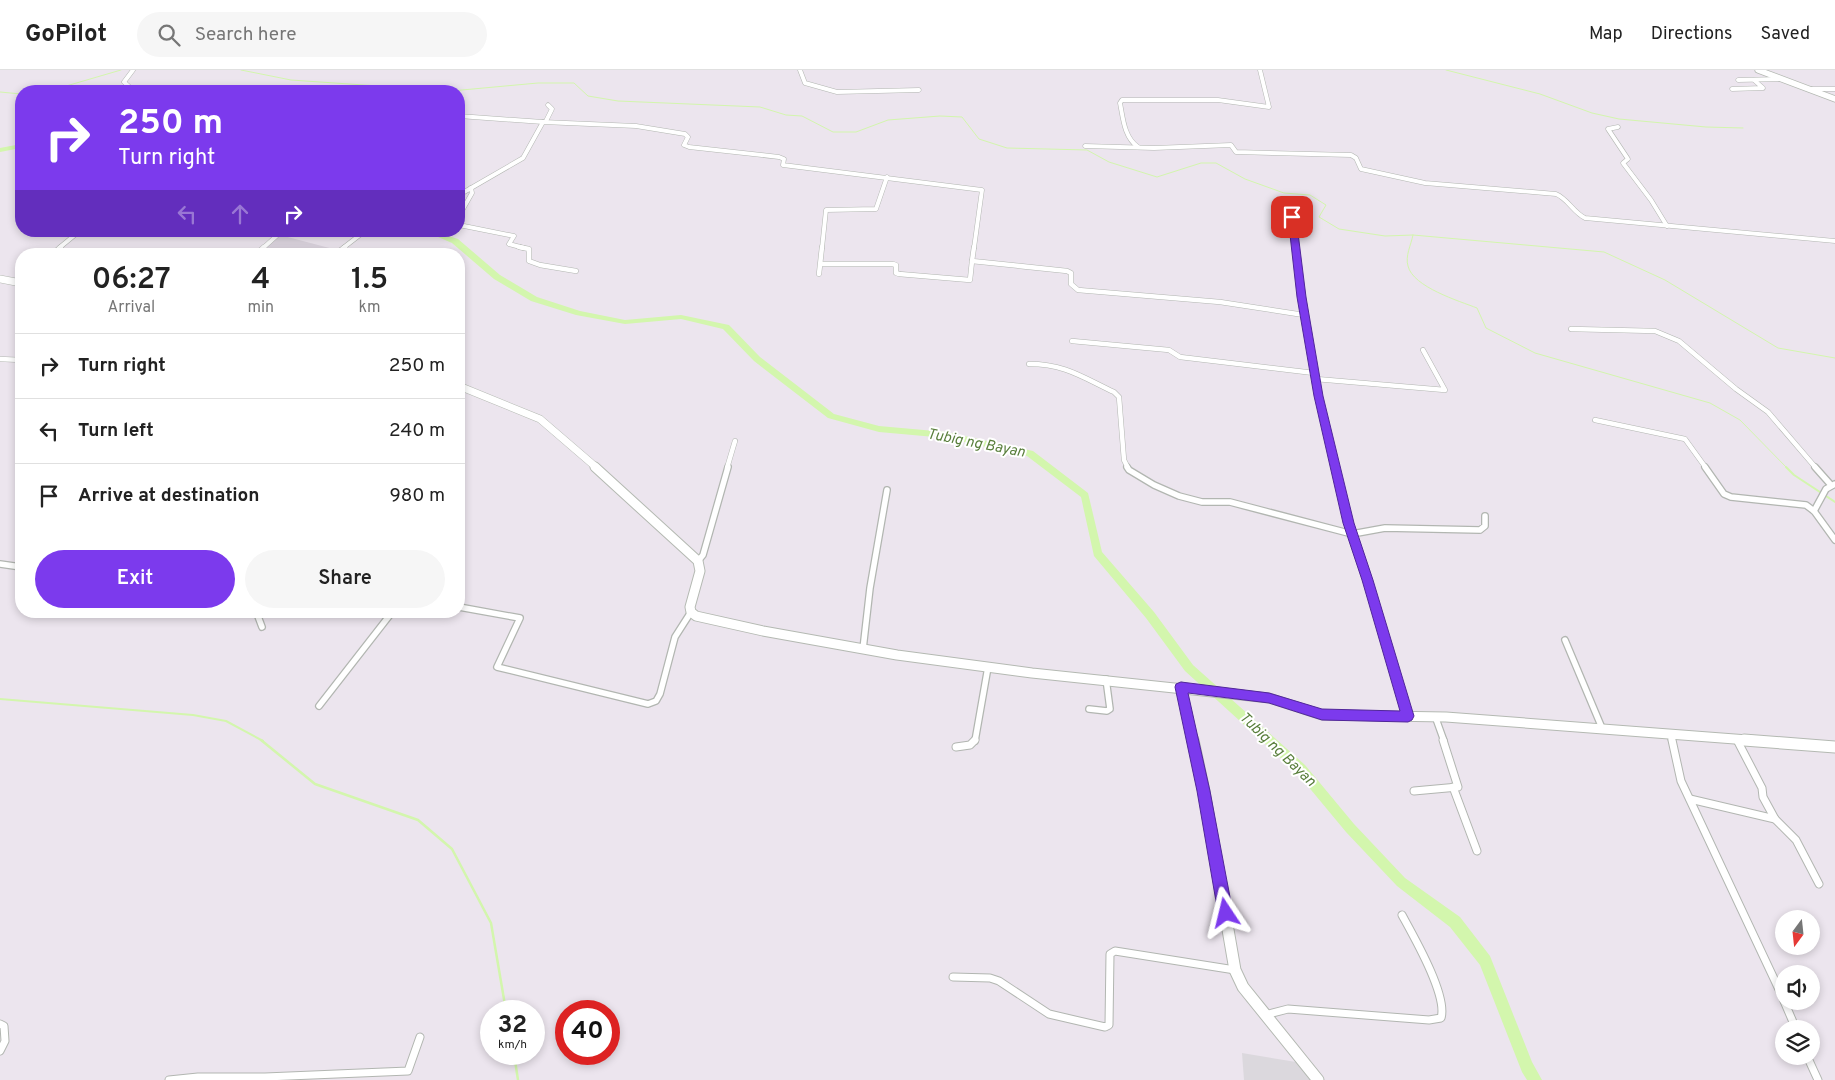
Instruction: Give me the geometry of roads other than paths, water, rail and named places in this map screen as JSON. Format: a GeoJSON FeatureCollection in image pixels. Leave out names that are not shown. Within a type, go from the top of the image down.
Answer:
{"type":"FeatureCollection","features":[{"type":"Feature","properties":{"kind":"main road"},"geometry":{"type":"LineString","coordinates":[[1758,70],[1835,100]]}},
{"type":"Feature","properties":{"kind":"main road"},"geometry":{"type":"LineString","coordinates":[[0,279],[15,281]]}},
{"type":"Feature","properties":{"kind":"main road"},"geometry":{"type":"LineString","coordinates":[[465,388],[540,419],[563,437],[698,561],[700,571],[691,601],[691,612],[696,616],[800,639],[988,667],[1212,690],[1269,698],[1322,715],[1435,716],[1835,747]]}},
{"type":"Feature","properties":{"kind":"main road"},"geometry":{"type":"LineString","coordinates":[[1181,687],[1204,791],[1235,970],[1243,987],[1318,1080]]}},
{"type":"Feature","properties":{"kind":"street"},"geometry":{"type":"LineString","coordinates":[[127,85],[124,82],[133,70]]}},
{"type":"Feature","properties":{"kind":"street"},"geometry":{"type":"LineString","coordinates":[[800,70],[805,83],[829,91],[919,90]]}},
{"type":"Feature","properties":{"kind":"street"},"geometry":{"type":"LineString","coordinates":[[1140,148],[1135,145],[1128,133],[1120,103],[1122,100],[1218,100],[1242,102],[1269,108],[1260,70]]}},
{"type":"Feature","properties":{"kind":"street"},"geometry":{"type":"LineString","coordinates":[[1738,80],[1782,79]]}},
{"type":"Feature","properties":{"kind":"street"},"geometry":{"type":"LineString","coordinates":[[1732,89],[1761,89],[1754,80]]}},
{"type":"Feature","properties":{"kind":"street"},"geometry":{"type":"LineString","coordinates":[[1806,89],[1835,89]]}},
{"type":"Feature","properties":{"kind":"street"},"geometry":{"type":"LineString","coordinates":[[465,192],[524,158],[552,108],[548,105]]}},
{"type":"Feature","properties":{"kind":"street"},"geometry":{"type":"LineString","coordinates":[[465,116],[636,126],[685,134],[688,137],[684,145],[689,147],[779,156],[784,159],[783,165],[982,190],[970,280],[899,274],[896,273],[896,265],[893,264],[821,264]]}},
{"type":"Feature","properties":{"kind":"street"},"geometry":{"type":"LineString","coordinates":[[1618,127],[1608,129],[1628,159],[1623,163],[1652,200],[1667,226]]}},
{"type":"Feature","properties":{"kind":"street"},"geometry":{"type":"LineString","coordinates":[[1085,146],[1140,148],[1231,145],[1236,152],[1351,155],[1356,158],[1360,169],[1364,171],[1386,173],[1425,183],[1556,194],[1565,198],[1580,217],[1585,218],[1835,241]]}},
{"type":"Feature","properties":{"kind":"street"},"geometry":{"type":"LineString","coordinates":[[819,274],[826,210],[876,209],[887,177]]}},
{"type":"Feature","properties":{"kind":"street"},"geometry":{"type":"LineString","coordinates":[[465,205],[472,193],[471,188]]}},
{"type":"Feature","properties":{"kind":"street"},"geometry":{"type":"LineString","coordinates":[[1292,217],[1304,315],[1314,373],[1352,534],[1408,716]]}},
{"type":"Feature","properties":{"kind":"street"},"geometry":{"type":"LineString","coordinates":[[465,226],[514,236],[509,244],[529,249],[529,261],[540,266],[576,271]]}},
{"type":"Feature","properties":{"kind":"street"},"geometry":{"type":"LineString","coordinates":[[59,248],[72,237]]}},
{"type":"Feature","properties":{"kind":"street"},"geometry":{"type":"LineString","coordinates":[[263,248],[275,237]]}},
{"type":"Feature","properties":{"kind":"street"},"geometry":{"type":"LineString","coordinates":[[343,248],[357,237]]}},
{"type":"Feature","properties":{"kind":"street"},"geometry":{"type":"LineString","coordinates":[[972,261],[1067,271],[1071,273],[1071,284],[1078,290],[1188,298],[1270,308],[1304,315]]}},
{"type":"Feature","properties":{"kind":"street"},"geometry":{"type":"LineString","coordinates":[[1571,329],[1654,331],[1680,341],[1736,389],[1768,412],[1831,486],[1822,496],[1814,511]]}},
{"type":"Feature","properties":{"kind":"street"},"geometry":{"type":"LineString","coordinates":[[1072,340],[1169,350],[1180,356],[1314,373]]}},
{"type":"Feature","properties":{"kind":"street"},"geometry":{"type":"LineString","coordinates":[[1316,379],[1444,390],[1423,350]]}},
{"type":"Feature","properties":{"kind":"street"},"geometry":{"type":"LineString","coordinates":[[0,359],[15,360]]}},
{"type":"Feature","properties":{"kind":"street"},"geometry":{"type":"LineString","coordinates":[[1029,364],[1050,364],[1065,368],[1114,392],[1119,397],[1124,460],[1129,470],[1179,496],[1202,502],[1230,502],[1352,534],[1385,528],[1480,530],[1485,526],[1485,516]]}},
{"type":"Feature","properties":{"kind":"street"},"geometry":{"type":"LineString","coordinates":[[1595,420],[1685,440],[1724,494],[1731,497],[1806,505],[1814,511],[1835,540]]}},
{"type":"Feature","properties":{"kind":"street"},"geometry":{"type":"LineString","coordinates":[[698,561],[703,555],[735,441]]}},
{"type":"Feature","properties":{"kind":"street"},"geometry":{"type":"LineString","coordinates":[[863,649],[870,588],[887,490]]}},
{"type":"Feature","properties":{"kind":"street"},"geometry":{"type":"LineString","coordinates":[[0,564],[15,566]]}},
{"type":"Feature","properties":{"kind":"street"},"geometry":{"type":"LineString","coordinates":[[465,608],[520,618],[497,667],[648,704],[656,701],[660,694],[675,637],[691,612]]}},
{"type":"Feature","properties":{"kind":"street"},"geometry":{"type":"LineString","coordinates":[[259,618],[262,627]]}},
{"type":"Feature","properties":{"kind":"street"},"geometry":{"type":"LineString","coordinates":[[319,706],[387,618]]}},
{"type":"Feature","properties":{"kind":"street"},"geometry":{"type":"LineString","coordinates":[[1565,640],[1602,728]]}},
{"type":"Feature","properties":{"kind":"street"},"geometry":{"type":"LineString","coordinates":[[956,748],[970,745],[975,741],[988,667]]}},
{"type":"Feature","properties":{"kind":"street"},"geometry":{"type":"LineString","coordinates":[[1089,709],[1107,711],[1110,709],[1106,679]]}},
{"type":"Feature","properties":{"kind":"street"},"geometry":{"type":"LineString","coordinates":[[1414,791],[1458,787],[1435,716]]}},
{"type":"Feature","properties":{"kind":"street"},"geometry":{"type":"LineString","coordinates":[[1670,733],[1681,781],[1775,982]]}},
{"type":"Feature","properties":{"kind":"street"},"geometry":{"type":"LineString","coordinates":[[1736,739],[1762,788],[1763,797],[1775,819]]}},
{"type":"Feature","properties":{"kind":"street"},"geometry":{"type":"LineString","coordinates":[[1454,787],[1477,851]]}},
{"type":"Feature","properties":{"kind":"street"},"geometry":{"type":"LineString","coordinates":[[1690,799],[1775,819],[1784,824],[1794,837],[1818,884]]}},
{"type":"Feature","properties":{"kind":"street"},"geometry":{"type":"LineString","coordinates":[[1265,1015],[1288,1009],[1429,1020],[1441,1018],[1444,1009],[1430,970],[1402,915]]}},
{"type":"Feature","properties":{"kind":"street"},"geometry":{"type":"LineString","coordinates":[[953,977],[990,978],[999,981],[1027,998],[1049,1014],[1105,1027],[1109,1024],[1110,954],[1115,951],[1235,970]]}},
{"type":"Feature","properties":{"kind":"street"},"geometry":{"type":"LineString","coordinates":[[0,1024],[4,1026],[5,1041],[0,1051]]}},
{"type":"Feature","properties":{"kind":"street"},"geometry":{"type":"LineString","coordinates":[[169,1080],[198,1077],[352,1077],[408,1071],[420,1037]]}},
{"type":"Feature","properties":{"kind":"street"},"geometry":{"type":"LineString","coordinates":[[1811,1065],[1818,1080]]}},
{"type":"Feature","properties":{"kind":"waterway"},"geometry":{"type":"LineString","coordinates":[[70,85],[121,70]]}},
{"type":"Feature","properties":{"kind":"waterway"},"geometry":{"type":"LineString","coordinates":[[241,70],[291,80],[364,85]]}},
{"type":"Feature","properties":{"kind":"waterway"},"geometry":{"type":"LineString","coordinates":[[1446,70],[1540,94],[1592,113],[1619,119],[1706,127],[1743,128]]}},
{"type":"Feature","properties":{"kind":"waterway"},"geometry":{"type":"LineString","coordinates":[[465,90],[538,83],[574,83],[588,96],[618,101],[760,107],[786,115],[802,116],[833,132],[856,132],[888,120],[940,116],[962,117],[979,139],[1007,148],[1087,150],[1109,162],[1157,177],[1201,163],[1216,163],[1245,179],[1284,193],[1310,195],[1326,205],[1319,217],[1339,229],[1385,236],[1413,235]]}},
{"type":"Feature","properties":{"kind":"waterway"},"geometry":{"type":"LineString","coordinates":[[0,92],[15,93]]}},
{"type":"Feature","properties":{"kind":"waterway","name":"Tubig ng Bayan"},"geometry":{"type":"LineString","coordinates":[[0,150],[15,147]]}},
{"type":"Feature","properties":{"kind":"waterway"},"geometry":{"type":"LineString","coordinates":[[1413,235],[1604,252],[1665,280],[1778,348],[1835,358]]}},
{"type":"Feature","properties":{"kind":"waterway"},"geometry":{"type":"LineString","coordinates":[[1413,235],[1407,258],[1412,274],[1427,287],[1477,308],[1486,328],[1535,353],[1710,403],[1740,420],[1787,468]]}},
{"type":"Feature","properties":{"kind":"waterway","name":"Tubig ng Bayan"},"geometry":{"type":"LineString","coordinates":[[444,237],[455,241],[463,248]]}},
{"type":"Feature","properties":{"kind":"waterway","name":"Tubig ng Bayan"},"geometry":{"type":"LineString","coordinates":[[465,250],[497,277],[534,299],[579,313],[625,322],[681,317],[726,327],[757,359],[831,416],[879,429],[946,435],[1030,453],[1085,495],[1097,553],[1150,615],[1189,668],[1301,769],[1350,828],[1401,882],[1455,922],[1485,961],[1527,1067],[1535,1080]]}},
{"type":"Feature","properties":{"kind":"waterway"},"geometry":{"type":"LineString","coordinates":[[1787,468],[1794,475],[1835,502]]}},
{"type":"Feature","properties":{"kind":"waterway"},"geometry":{"type":"LineString","coordinates":[[0,699],[193,715],[226,721],[263,741]]}},
{"type":"Feature","properties":{"kind":"waterway"},"geometry":{"type":"LineString","coordinates":[[261,740],[315,784],[418,820],[452,849],[491,923],[504,1000]]}},
{"type":"Feature","properties":{"kind":"waterway"},"geometry":{"type":"LineString","coordinates":[[516,1065],[518,1080]]}}]}
